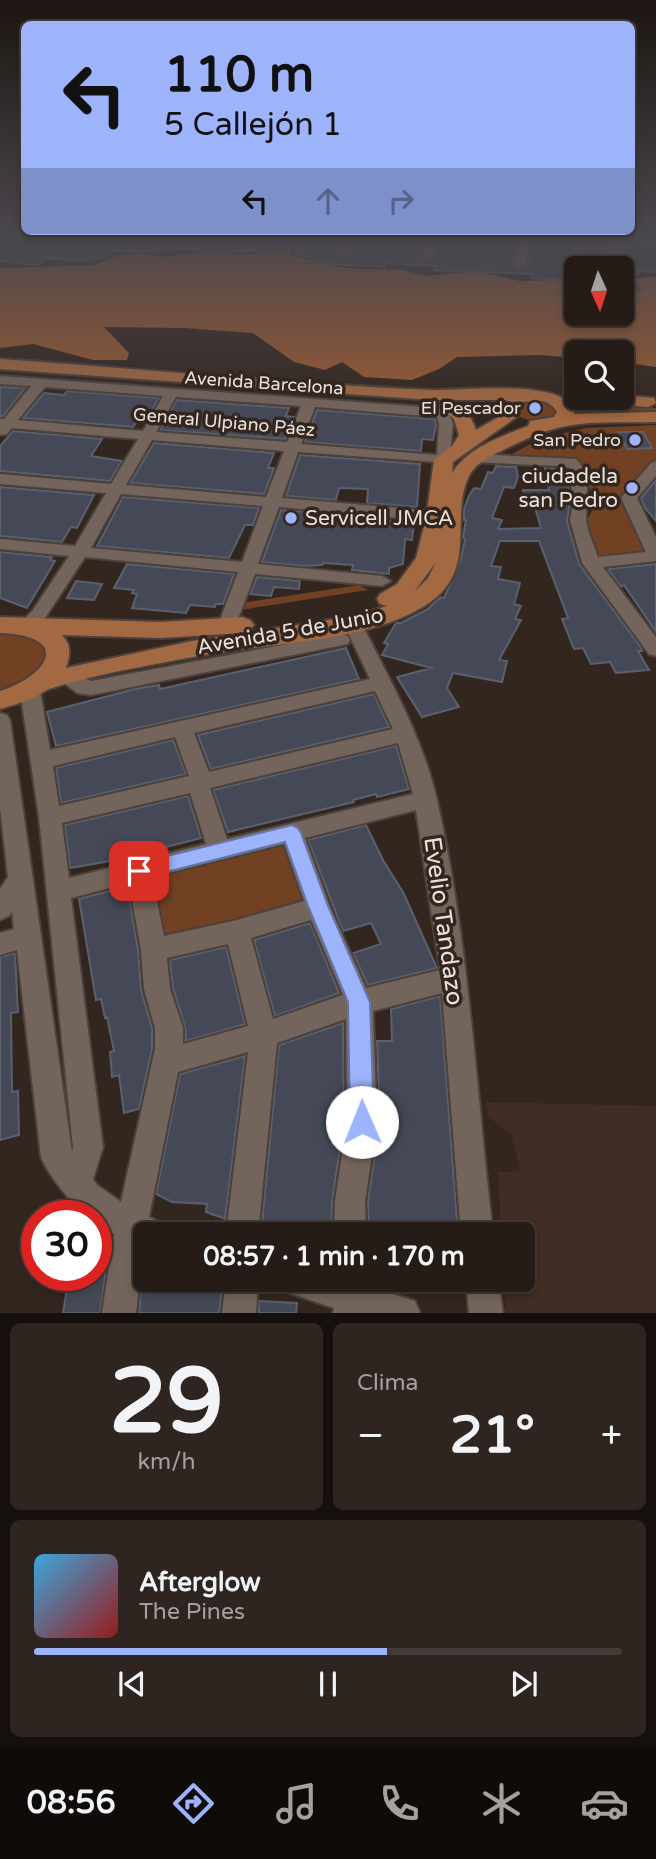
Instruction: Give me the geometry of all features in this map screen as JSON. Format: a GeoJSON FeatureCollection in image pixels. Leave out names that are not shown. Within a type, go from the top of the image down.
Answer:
{"type":"FeatureCollection","features":[{"type":"Feature","properties":{"kind":"main road","name":"Avenida Barcelona"},"geometry":{"type":"LineString","coordinates":[[0,364],[432,395],[564,396]]}},
{"type":"Feature","properties":{"kind":"main road","name":"Avenida Barcelona"},"geometry":{"type":"LineString","coordinates":[[0,373],[507,415],[534,425],[556,422]]}},
{"type":"Feature","properties":{"kind":"main road","name":"Avenida 5 de Junio"},"geometry":{"type":"LineString","coordinates":[[16,623],[147,630],[226,628],[345,610],[397,595],[407,590],[426,566],[435,516],[460,455],[507,415],[503,405],[506,401],[533,395]]}},
{"type":"Feature","properties":{"kind":"main road"},"geometry":{"type":"LineString","coordinates":[[533,395],[555,400],[565,408],[566,412],[556,422]]}},
{"type":"Feature","properties":{"kind":"main road"},"geometry":{"type":"LineString","coordinates":[[634,401],[656,402]]}},
{"type":"Feature","properties":{"kind":"main road"},"geometry":{"type":"LineString","coordinates":[[447,412],[456,410],[465,422],[468,435],[460,455]]}},
{"type":"Feature","properties":{"kind":"main road"},"geometry":{"type":"LineString","coordinates":[[556,422],[656,417]]}},
{"type":"Feature","properties":{"kind":"main road","name":"Avenida 5 de Junio"},"geometry":{"type":"LineString","coordinates":[[460,455],[556,422]]}},
{"type":"Feature","properties":{"kind":"main road","name":"Avenida 5 de Junio"},"geometry":{"type":"LineString","coordinates":[[0,700],[46,683],[347,632],[406,607],[422,597],[444,573],[452,532],[456,486],[460,475],[460,455]]}},
{"type":"Feature","properties":{"kind":"main road"},"geometry":{"type":"LineString","coordinates":[[16,623],[55,640],[59,649],[58,660],[46,683]]}},
{"type":"Feature","properties":{"kind":"street"},"geometry":{"type":"LineString","coordinates":[[0,380],[434,411],[443,414],[447,412]]}},
{"type":"Feature","properties":{"kind":"street"},"geometry":{"type":"LineString","coordinates":[[3,427],[41,383]]}},
{"type":"Feature","properties":{"kind":"street"},"geometry":{"type":"LineString","coordinates":[[16,623],[39,614],[80,552],[172,392]]}},
{"type":"Feature","properties":{"kind":"street"},"geometry":{"type":"LineString","coordinates":[[226,628],[309,403]]}},
{"type":"Feature","properties":{"kind":"street","name":"General Ulpiano Páez"},"geometry":{"type":"LineString","coordinates":[[3,427],[570,462],[576,467],[581,502],[578,520],[591,563]]}},
{"type":"Feature","properties":{"kind":"street"},"geometry":{"type":"LineString","coordinates":[[656,466],[629,498],[656,555],[591,563],[656,650]]}},
{"type":"Feature","properties":{"kind":"street"},"geometry":{"type":"LineString","coordinates":[[0,479],[435,516]]}},
{"type":"Feature","properties":{"kind":"street"},"geometry":{"type":"LineString","coordinates":[[0,544],[382,581]]}},
{"type":"Feature","properties":{"kind":"street","name":"Evelio Tandazo"},"geometry":{"type":"LineString","coordinates":[[347,632],[381,682],[406,734],[426,799],[454,978],[463,1104],[476,1222]]}},
{"type":"Feature","properties":{"kind":"street"},"geometry":{"type":"LineString","coordinates":[[42,760],[381,682]]}},
{"type":"Feature","properties":{"kind":"street"},"geometry":{"type":"LineString","coordinates":[[46,683],[42,760],[88,1147],[77,1181]]}},
{"type":"Feature","properties":{"kind":"street"},"geometry":{"type":"LineString","coordinates":[[0,720],[56,1157],[86,1196],[133,1226]]}},
{"type":"Feature","properties":{"kind":"street"},"geometry":{"type":"LineString","coordinates":[[182,728],[220,852]]}},
{"type":"Feature","properties":{"kind":"street"},"geometry":{"type":"LineString","coordinates":[[50,817],[406,734]]}},
{"type":"Feature","properties":{"kind":"street"},"geometry":{"type":"LineString","coordinates":[[57,891],[426,799]]}},
{"type":"Feature","properties":{"kind":"street"},"geometry":{"type":"LineString","coordinates":[[292,833],[318,906],[359,1002],[362,1122],[350,1201],[350,1222]]}},
{"type":"Feature","properties":{"kind":"street"},"geometry":{"type":"LineString","coordinates":[[139,871],[154,950],[157,989],[169,1028],[169,1049],[142,1222]]}},
{"type":"Feature","properties":{"kind":"street"},"geometry":{"type":"LineString","coordinates":[[0,909],[21,878]]}},
{"type":"Feature","properties":{"kind":"street"},"geometry":{"type":"LineString","coordinates":[[154,950],[237,931],[318,906]]}},
{"type":"Feature","properties":{"kind":"street"},"geometry":{"type":"LineString","coordinates":[[237,931],[264,1035],[243,1222]]}},
{"type":"Feature","properties":{"kind":"street"},"geometry":{"type":"LineString","coordinates":[[0,944],[28,936]]}},
{"type":"Feature","properties":{"kind":"street"},"geometry":{"type":"LineString","coordinates":[[165,1062],[264,1035],[359,1002],[454,978]]}},
{"type":"Feature","properties":{"kind":"street"},"geometry":{"type":"LineString","coordinates":[[119,1313],[133,1261]]}},
{"type":"Feature","properties":{"kind":"street"},"geometry":{"type":"LineString","coordinates":[[239,1313],[241,1292]]}},
{"type":"Feature","properties":{"kind":"street"},"geometry":{"type":"LineString","coordinates":[[484,1292],[486,1313]]}},
{"type":"Feature","properties":{"kind":"street"},"geometry":{"type":"LineString","coordinates":[[351,1297],[403,1313]]}},
{"type":"Feature","properties":{"kind":"shaded area"},"geometry":{"type":"Polygon","coordinates":[[[0,296],[564,296],[564,326],[634,326],[634,296],[656,296],[656,367],[634,364],[634,340],[564,340],[564,357],[457,357],[439,369],[412,380],[364,377],[342,362],[325,370],[294,362],[253,333],[184,328],[104,327],[129,353],[127,360],[93,360],[33,344],[0,348],[0,296]]]}},
{"type":"Feature","properties":{"kind":"shaded area"},"geometry":{"type":"Polygon","coordinates":[[[525,399],[547,401],[559,411],[555,417],[532,420],[522,418],[512,411],[512,407],[525,399]]]}},
{"type":"Feature","properties":{"kind":"shaded area"},"geometry":{"type":"Polygon","coordinates":[[[634,406],[656,408],[656,413],[582,413],[581,410],[634,410],[634,406]]]}},
{"type":"Feature","properties":{"kind":"shaded area"},"geometry":{"type":"Polygon","coordinates":[[[656,425],[656,461],[644,470],[622,503],[650,554],[597,558],[585,523],[596,504],[580,465],[571,459],[508,456],[542,438],[586,428],[656,425]]]}},
{"type":"Feature","properties":{"kind":"shaded area"},"geometry":{"type":"Polygon","coordinates":[[[359,585],[368,590],[234,611],[241,603],[359,585]]]}},
{"type":"Feature","properties":{"kind":"shaded area"},"geometry":{"type":"Polygon","coordinates":[[[14,632],[39,642],[48,656],[39,675],[0,694],[0,633],[14,632]]]}},
{"type":"Feature","properties":{"kind":"shaded area"},"geometry":{"type":"Polygon","coordinates":[[[287,843],[310,908],[164,946],[149,877],[287,843]]]}},
{"type":"Feature","properties":{"kind":"shaded area"},"geometry":{"type":"Polygon","coordinates":[[[486,1102],[656,1106],[656,1313],[506,1313],[505,1292],[535,1292],[535,1222],[500,1222],[498,1172],[520,1171],[512,1136],[488,1116],[486,1102]]]}},
{"type":"Feature","properties":{"kind":"building"},"geometry":{"type":"Polygon","coordinates":[[[0,387],[25,388],[3,416],[0,416],[0,387]]]}},
{"type":"Feature","properties":{"kind":"building"},"geometry":{"type":"Polygon","coordinates":[[[67,391],[159,398],[146,420],[139,419],[133,427],[23,418],[44,393],[64,395],[67,391]]]}},
{"type":"Feature","properties":{"kind":"building"},"geometry":{"type":"Polygon","coordinates":[[[177,400],[289,408],[286,416],[294,417],[285,439],[160,430],[177,400]]]}},
{"type":"Feature","properties":{"kind":"building"},"geometry":{"type":"Polygon","coordinates":[[[317,410],[435,419],[436,426],[433,440],[422,439],[421,451],[305,442],[317,410]]]}},
{"type":"Feature","properties":{"kind":"building"},"geometry":{"type":"Polygon","coordinates":[[[13,431],[102,439],[91,456],[122,461],[110,481],[0,471],[0,446],[13,431]]]}},
{"type":"Feature","properties":{"kind":"building","name":"San Pedro"},"geometry":{"type":"Polygon","coordinates":[[[618,432],[643,432],[652,448],[627,449],[618,432]]]}},
{"type":"Feature","properties":{"kind":"building"},"geometry":{"type":"Polygon","coordinates":[[[154,443],[274,453],[268,468],[274,468],[264,494],[130,483],[154,443]]]}},
{"type":"Feature","properties":{"kind":"building"},"geometry":{"type":"Polygon","coordinates":[[[300,455],[420,464],[417,507],[367,503],[368,489],[339,488],[336,500],[286,496],[300,455]]]}},
{"type":"Feature","properties":{"kind":"building"},"geometry":{"type":"Polygon","coordinates":[[[496,466],[516,467],[518,477],[514,488],[504,487],[492,518],[502,520],[498,529],[541,528],[534,504],[527,504],[523,490],[549,490],[545,468],[566,470],[570,502],[567,521],[579,564],[640,646],[642,651],[638,651],[649,670],[616,673],[610,662],[591,664],[583,648],[574,649],[562,619],[568,618],[539,541],[500,541],[491,566],[501,567],[498,579],[520,583],[514,604],[521,606],[515,619],[521,620],[499,660],[507,661],[502,682],[453,673],[447,688],[459,707],[422,717],[397,677],[431,668],[382,655],[388,644],[384,643],[396,623],[428,609],[440,597],[444,598],[461,559],[465,539],[464,509],[469,496],[474,488],[481,489],[488,472],[493,473],[496,466]]]}},
{"type":"Feature","properties":{"kind":"building"},"geometry":{"type":"Polygon","coordinates":[[[656,480],[656,521],[645,508],[641,498],[656,480]]]}},
{"type":"Feature","properties":{"kind":"building"},"geometry":{"type":"Polygon","coordinates":[[[0,487],[94,495],[77,528],[71,527],[62,542],[0,536],[0,487]]]}},
{"type":"Feature","properties":{"kind":"building"},"geometry":{"type":"Polygon","coordinates":[[[123,497],[259,508],[253,525],[245,525],[229,558],[97,546],[123,497]]]}},
{"type":"Feature","properties":{"kind":"building"},"geometry":{"type":"Polygon","coordinates":[[[281,510],[333,514],[332,517],[339,518],[414,522],[412,540],[405,539],[403,564],[389,568],[389,574],[352,570],[353,565],[323,563],[303,566],[262,562],[281,510]]]}},
{"type":"Feature","properties":{"kind":"building"},"geometry":{"type":"Polygon","coordinates":[[[0,552],[52,557],[50,560],[55,561],[27,608],[0,598],[0,552]]]}},
{"type":"Feature","properties":{"kind":"building"},"geometry":{"type":"Polygon","coordinates":[[[127,564],[234,574],[223,604],[216,604],[215,607],[190,605],[186,613],[132,608],[137,594],[132,593],[134,590],[114,588],[127,564]]]}},
{"type":"Feature","properties":{"kind":"building"},"geometry":{"type":"Polygon","coordinates":[[[656,564],[656,632],[624,585],[621,587],[608,569],[656,564]]]}},
{"type":"Feature","properties":{"kind":"building"},"geometry":{"type":"Polygon","coordinates":[[[257,577],[300,581],[299,589],[274,587],[271,596],[250,594],[257,577]]]}},
{"type":"Feature","properties":{"kind":"building"},"geometry":{"type":"Polygon","coordinates":[[[76,581],[102,584],[94,600],[67,598],[76,581]]]}},
{"type":"Feature","properties":{"kind":"building"},"geometry":{"type":"Polygon","coordinates":[[[346,648],[359,679],[56,746],[47,712],[135,689],[159,685],[160,689],[346,648]]]}},
{"type":"Feature","properties":{"kind":"building"},"geometry":{"type":"Polygon","coordinates":[[[374,694],[389,727],[211,769],[198,735],[374,694]]]}},
{"type":"Feature","properties":{"kind":"building"},"geometry":{"type":"Polygon","coordinates":[[[173,740],[186,774],[61,803],[56,768],[173,740]]]}},
{"type":"Feature","properties":{"kind":"building"},"geometry":{"type":"Polygon","coordinates":[[[396,746],[409,789],[377,797],[376,794],[353,800],[354,802],[228,832],[213,790],[396,746]]]}},
{"type":"Feature","properties":{"kind":"building"},"geometry":{"type":"Polygon","coordinates":[[[188,796],[201,838],[116,860],[70,868],[65,825],[188,796]]]}},
{"type":"Feature","properties":{"kind":"building"},"geometry":{"type":"Polygon","coordinates":[[[366,825],[404,894],[437,968],[368,985],[353,953],[381,944],[371,923],[343,931],[308,840],[366,825]]]}},
{"type":"Feature","properties":{"kind":"building"},"geometry":{"type":"Polygon","coordinates":[[[127,886],[138,950],[141,990],[152,1028],[152,1049],[139,1109],[124,1113],[119,1075],[112,1077],[110,1052],[114,1051],[101,999],[96,1000],[79,899],[127,886]]]}},
{"type":"Feature","properties":{"kind":"building"},"geometry":{"type":"Polygon","coordinates":[[[310,923],[339,993],[275,1016],[254,940],[310,923]]]}},
{"type":"Feature","properties":{"kind":"building"},"geometry":{"type":"Polygon","coordinates":[[[226,947],[245,1024],[186,1041],[185,1027],[173,988],[170,960],[226,947]]]}},
{"type":"Feature","properties":{"kind":"building"},"geometry":{"type":"Polygon","coordinates":[[[15,953],[18,1012],[11,1013],[12,1092],[18,1091],[19,1135],[0,1140],[0,957],[15,953]]]}},
{"type":"Feature","properties":{"kind":"building"},"geometry":{"type":"Polygon","coordinates":[[[440,996],[457,1222],[369,1222],[368,1201],[380,1122],[377,1041],[392,1041],[391,1009],[440,996]]]}},
{"type":"Feature","properties":{"kind":"building"},"geometry":{"type":"Polygon","coordinates":[[[343,1023],[344,1122],[331,1222],[262,1222],[279,1045],[343,1023]]]}},
{"type":"Feature","properties":{"kind":"building"},"geometry":{"type":"Polygon","coordinates":[[[245,1056],[225,1219],[206,1212],[207,1204],[172,1202],[156,1194],[180,1074],[245,1056]]]}},
{"type":"Feature","properties":{"kind":"building"},"geometry":{"type":"Polygon","coordinates":[[[67,1291],[103,1291],[100,1313],[63,1313],[67,1291]]]}},
{"type":"Feature","properties":{"kind":"building"},"geometry":{"type":"Polygon","coordinates":[[[141,1292],[222,1292],[219,1313],[139,1313],[141,1292]]]}},
{"type":"Feature","properties":{"kind":"building"},"geometry":{"type":"Polygon","coordinates":[[[259,1301],[297,1303],[296,1313],[259,1313],[259,1301]]]}},
{"type":"Feature","properties":{"kind":"place","name":"El Pescador"},"geometry":{"type":"Point","coordinates":[535,408]}},
{"type":"Feature","properties":{"kind":"place","name":"San Pedro"},"geometry":{"type":"Point","coordinates":[635,440]}},
{"type":"Feature","properties":{"kind":"place","name":"ciudadela san Pedro"},"geometry":{"type":"Point","coordinates":[632,488]}},
{"type":"Feature","properties":{"kind":"place","name":"Servicell JMCA"},"geometry":{"type":"Point","coordinates":[291,518]}},
{"type":"Feature","properties":{"kind":"route"},"geometry":{"type":"LineString","coordinates":[[139,871],[292,833],[318,906],[359,1002],[362,1122]]}}]}
